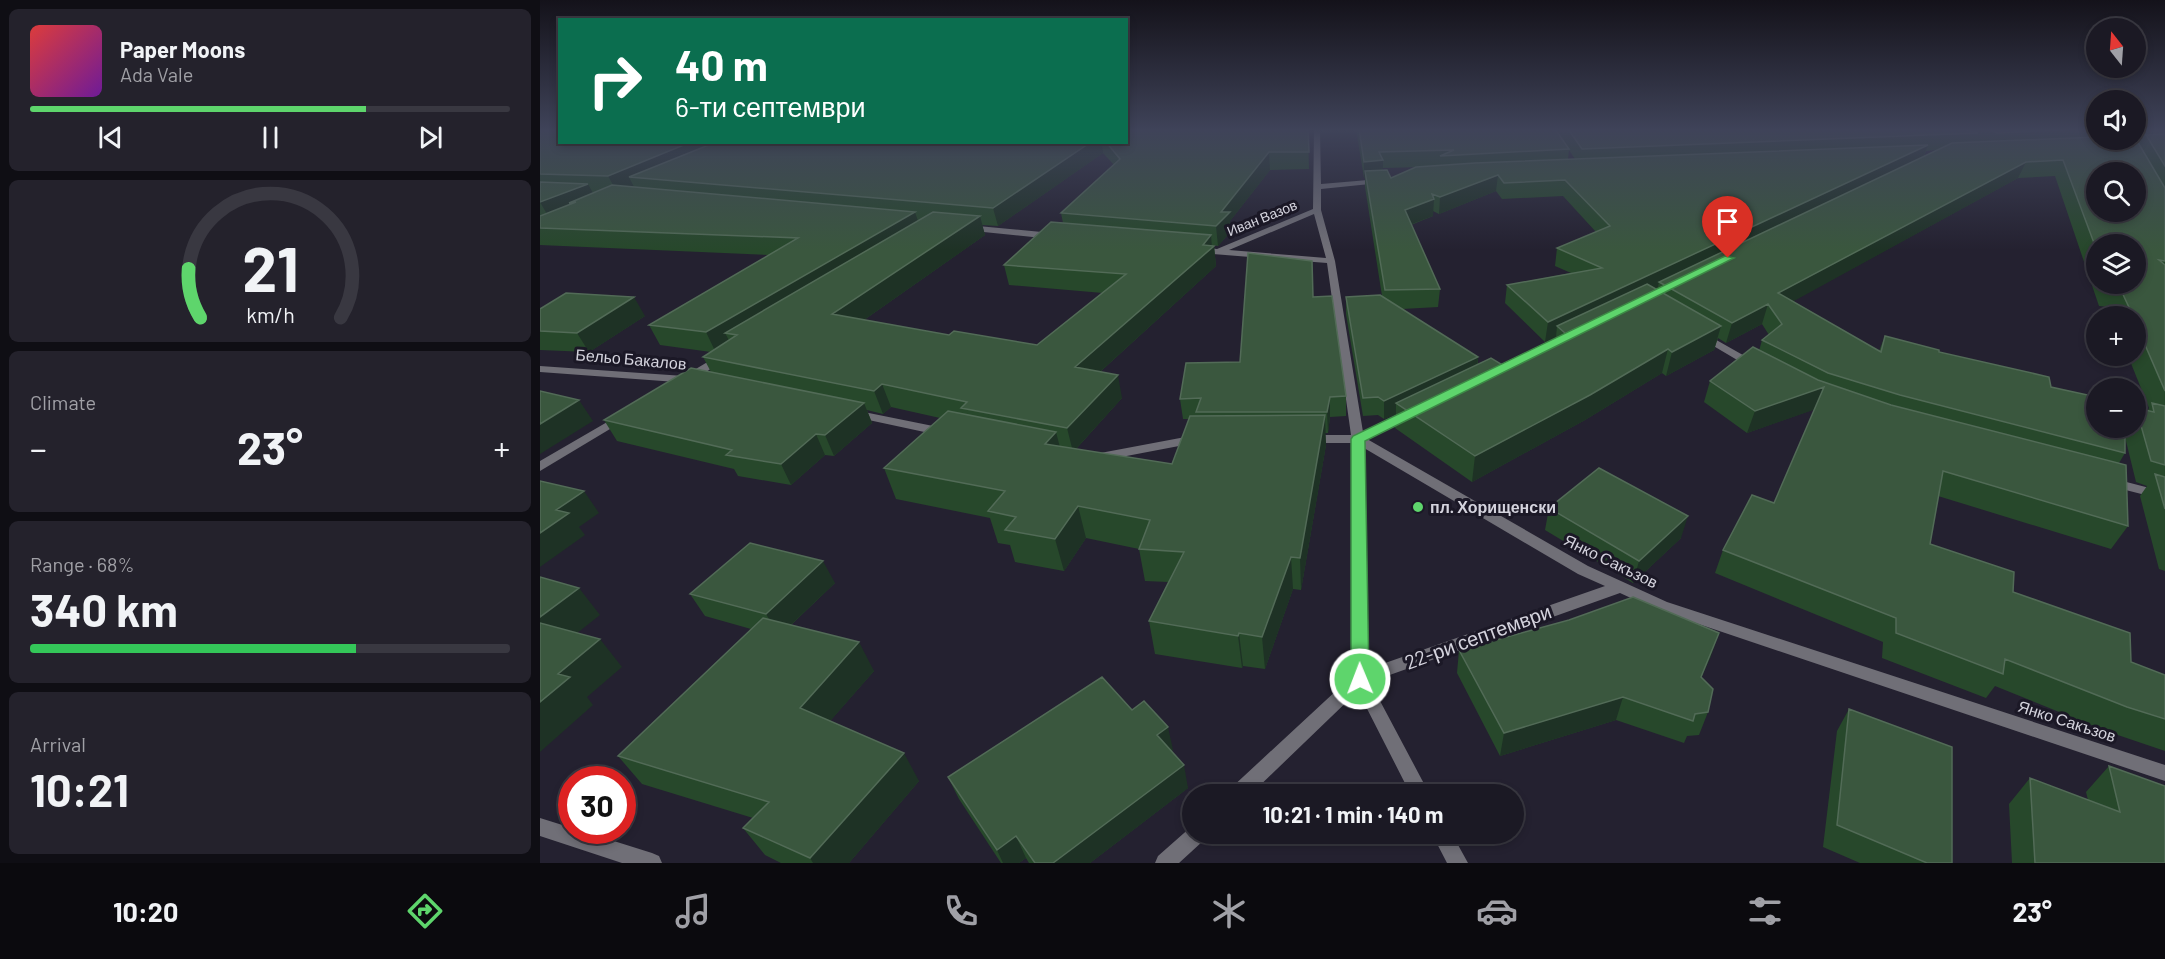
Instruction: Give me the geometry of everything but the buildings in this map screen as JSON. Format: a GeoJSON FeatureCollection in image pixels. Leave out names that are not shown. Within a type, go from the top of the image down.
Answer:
{"type":"FeatureCollection","features":[{"type":"Feature","properties":{"kind":"street"},"geometry":{"type":"LineString","coordinates":[[1316,169],[1317,210],[1330,261],[1358,439],[1360,679],[1416,784]]}},
{"type":"Feature","properties":{"kind":"street"},"geometry":{"type":"LineString","coordinates":[[1316,187],[1386,180]]}},
{"type":"Feature","properties":{"kind":"street","name":"Иван Вазов"},"geometry":{"type":"LineString","coordinates":[[1218,251],[1317,210]]}},
{"type":"Feature","properties":{"kind":"street"},"geometry":{"type":"LineString","coordinates":[[961,227],[1066,237]]}},
{"type":"Feature","properties":{"kind":"street","name":"Иван Вазов"},"geometry":{"type":"LineString","coordinates":[[1195,249],[1330,261]]}},
{"type":"Feature","properties":{"kind":"street"},"geometry":{"type":"LineString","coordinates":[[1690,328],[1767,374]]}},
{"type":"Feature","properties":{"kind":"street"},"geometry":{"type":"LineString","coordinates":[[666,391],[726,354]]}},
{"type":"Feature","properties":{"kind":"street","name":"Бельо Бакалов"},"geometry":{"type":"LineString","coordinates":[[540,369],[686,379],[709,384]]}},
{"type":"Feature","properties":{"kind":"street"},"geometry":{"type":"LineString","coordinates":[[1300,439],[1358,439],[1421,408]]}},
{"type":"Feature","properties":{"kind":"street"},"geometry":{"type":"LineString","coordinates":[[837,410],[953,434]]}},
{"type":"Feature","properties":{"kind":"street"},"geometry":{"type":"LineString","coordinates":[[540,467],[627,414]]}},
{"type":"Feature","properties":{"kind":"street"},"geometry":{"type":"LineString","coordinates":[[1081,460],[1196,439],[1208,439]]}},
{"type":"Feature","properties":{"kind":"street","name":"Янко Сакъзов"},"geometry":{"type":"LineString","coordinates":[[1358,439],[1582,570],[1662,606],[2165,773]]}},
{"type":"Feature","properties":{"kind":"street"},"geometry":{"type":"LineString","coordinates":[[2098,478],[2165,496]]}},
{"type":"Feature","properties":{"kind":"street","name":"22-ри септември"},"geometry":{"type":"LineString","coordinates":[[1249,784],[1360,679],[1620,587]]}},
{"type":"Feature","properties":{"kind":"street"},"geometry":{"type":"LineString","coordinates":[[540,827],[652,863]]}},
{"type":"Feature","properties":{"kind":"street"},"geometry":{"type":"LineString","coordinates":[[1165,863],[1185,844]]}},
{"type":"Feature","properties":{"kind":"street"},"geometry":{"type":"LineString","coordinates":[[1448,844],[1458,863]]}},
{"type":"Feature","properties":{"kind":"place","name":"пл. Хорищенски"},"geometry":{"type":"Point","coordinates":[1418,507]}},
{"type":"Feature","properties":{"kind":"route"},"geometry":{"type":"LineString","coordinates":[[1360,679],[1358,439],[1728,258]]}}]}
